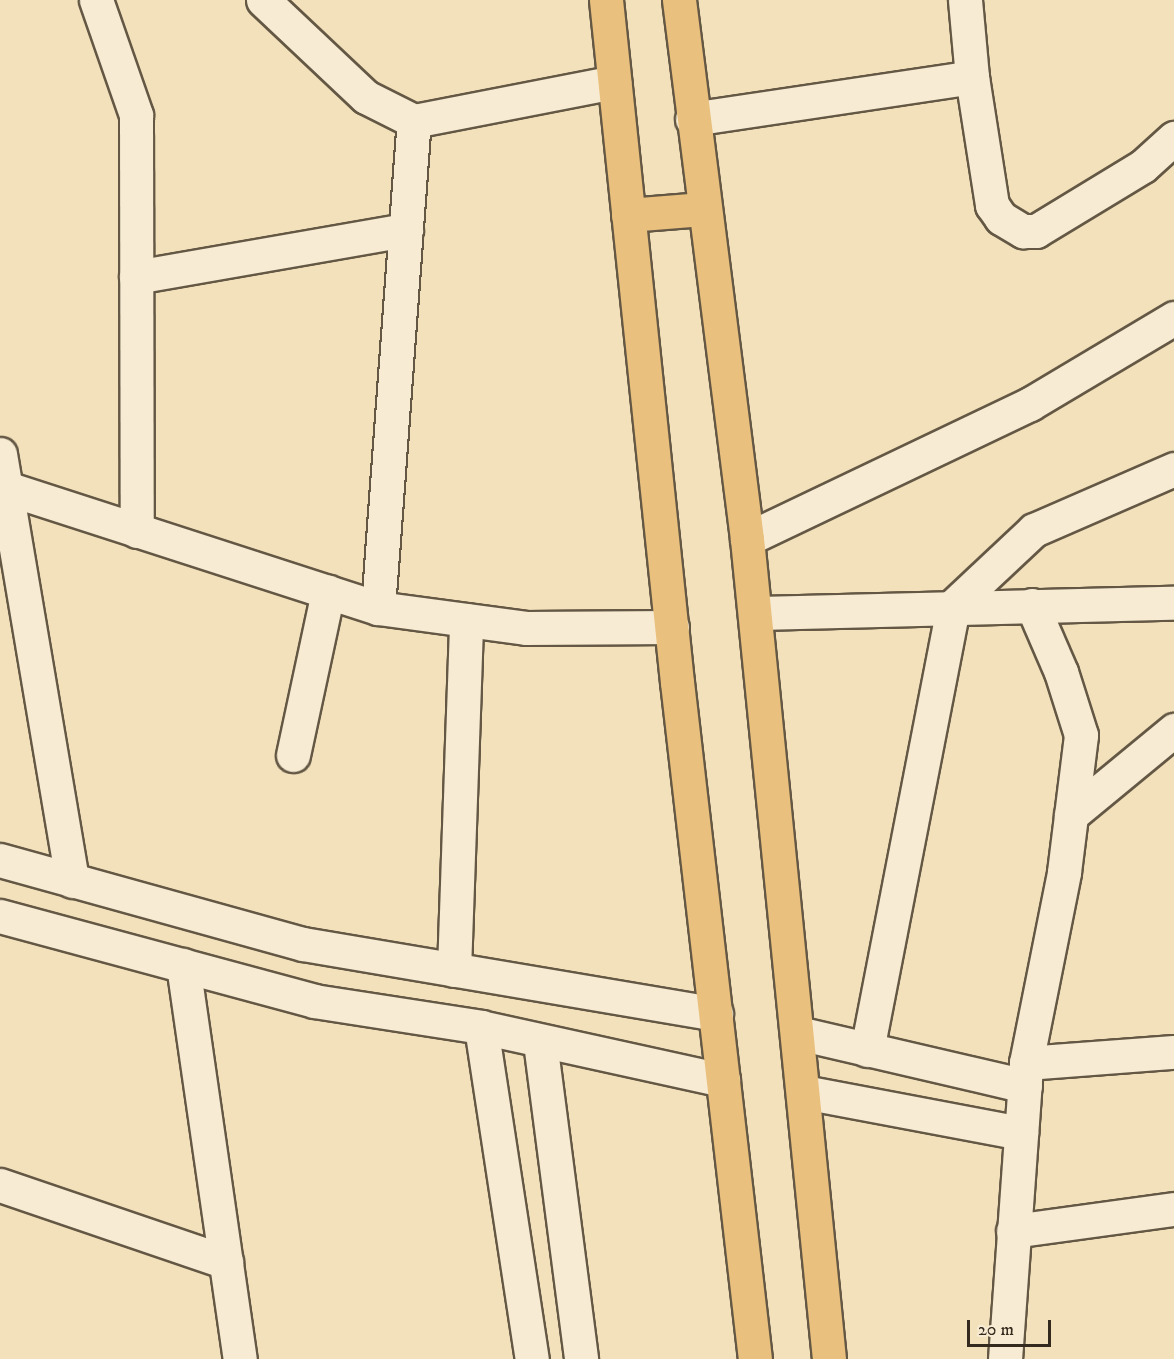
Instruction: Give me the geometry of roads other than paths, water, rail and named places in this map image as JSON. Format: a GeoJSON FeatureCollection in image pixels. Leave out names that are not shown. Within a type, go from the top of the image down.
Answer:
{"type":"FeatureCollection","features":[{"type":"Feature","properties":{"kind":"main road"},"geometry":{"type":"LineString","coordinates":[[606,0],[672,627],[755,1359]]}},
{"type":"Feature","properties":{"kind":"main road"},"geometry":{"type":"LineString","coordinates":[[679,0],[692,119],[747,539],[829,1359]]}},
{"type":"Feature","properties":{"kind":"main road"},"geometry":{"type":"LineString","coordinates":[[628,215],[704,209]]}},
{"type":"Feature","properties":{"kind":"street"},"geometry":{"type":"LineString","coordinates":[[96,0],[136,115],[137,531]]}},
{"type":"Feature","properties":{"kind":"street"},"geometry":{"type":"LineString","coordinates":[[263,0],[366,97],[414,121],[614,82]]}},
{"type":"Feature","properties":{"kind":"street"},"geometry":{"type":"LineString","coordinates":[[965,0],[972,76],[992,205],[1000,218],[1023,231],[1036,231],[1143,166],[1174,138]]}},
{"type":"Feature","properties":{"kind":"street"},"geometry":{"type":"LineString","coordinates":[[692,119],[972,76]]}},
{"type":"Feature","properties":{"kind":"street"},"geometry":{"type":"LineString","coordinates":[[378,608],[414,121]]}},
{"type":"Feature","properties":{"kind":"street"},"geometry":{"type":"LineString","coordinates":[[136,277],[406,230]]}},
{"type":"Feature","properties":{"kind":"street"},"geometry":{"type":"LineString","coordinates":[[747,539],[1030,404],[1174,318]]}},
{"type":"Feature","properties":{"kind":"street"},"geometry":{"type":"LineString","coordinates":[[0,454],[3,488],[72,881]]}},
{"type":"Feature","properties":{"kind":"street"},"geometry":{"type":"LineString","coordinates":[[867,1050],[953,606],[1034,530],[1174,469]]}},
{"type":"Feature","properties":{"kind":"street"},"geometry":{"type":"LineString","coordinates":[[3,488],[378,608],[526,628],[672,627]]}},
{"type":"Feature","properties":{"kind":"street"},"geometry":{"type":"LineString","coordinates":[[293,755],[328,592]]}},
{"type":"Feature","properties":{"kind":"street"},"geometry":{"type":"LineString","coordinates":[[755,613],[953,606],[1174,603]]}},
{"type":"Feature","properties":{"kind":"street"},"geometry":{"type":"LineString","coordinates":[[1005,1359],[1026,1074],[1071,815],[1081,735],[1061,672],[1032,605]]}},
{"type":"Feature","properties":{"kind":"street"},"geometry":{"type":"LineString","coordinates":[[454,970],[466,620]]}},
{"type":"Feature","properties":{"kind":"street"},"geometry":{"type":"LineString","coordinates":[[1071,815],[1174,730]]}},
{"type":"Feature","properties":{"kind":"street"},"geometry":{"type":"LineString","coordinates":[[0,860],[303,944],[716,1014]]}},
{"type":"Feature","properties":{"kind":"street"},"geometry":{"type":"LineString","coordinates":[[0,916],[314,1001],[481,1027],[540,1042],[723,1080]]}},
{"type":"Feature","properties":{"kind":"street"},"geometry":{"type":"LineString","coordinates":[[183,966],[240,1359]]}},
{"type":"Feature","properties":{"kind":"street"},"geometry":{"type":"LineString","coordinates":[[481,1027],[532,1359]]}},
{"type":"Feature","properties":{"kind":"street"},"geometry":{"type":"LineString","coordinates":[[798,1033],[867,1050],[1026,1074],[1174,1052]]}},
{"type":"Feature","properties":{"kind":"street"},"geometry":{"type":"LineString","coordinates":[[540,1042],[581,1359]]}},
{"type":"Feature","properties":{"kind":"street"},"geometry":{"type":"LineString","coordinates":[[804,1092],[1021,1133]]}},
{"type":"Feature","properties":{"kind":"street"},"geometry":{"type":"LineString","coordinates":[[0,1185],[226,1262]]}},
{"type":"Feature","properties":{"kind":"street"},"geometry":{"type":"LineString","coordinates":[[1013,1231],[1174,1209]]}}]}
